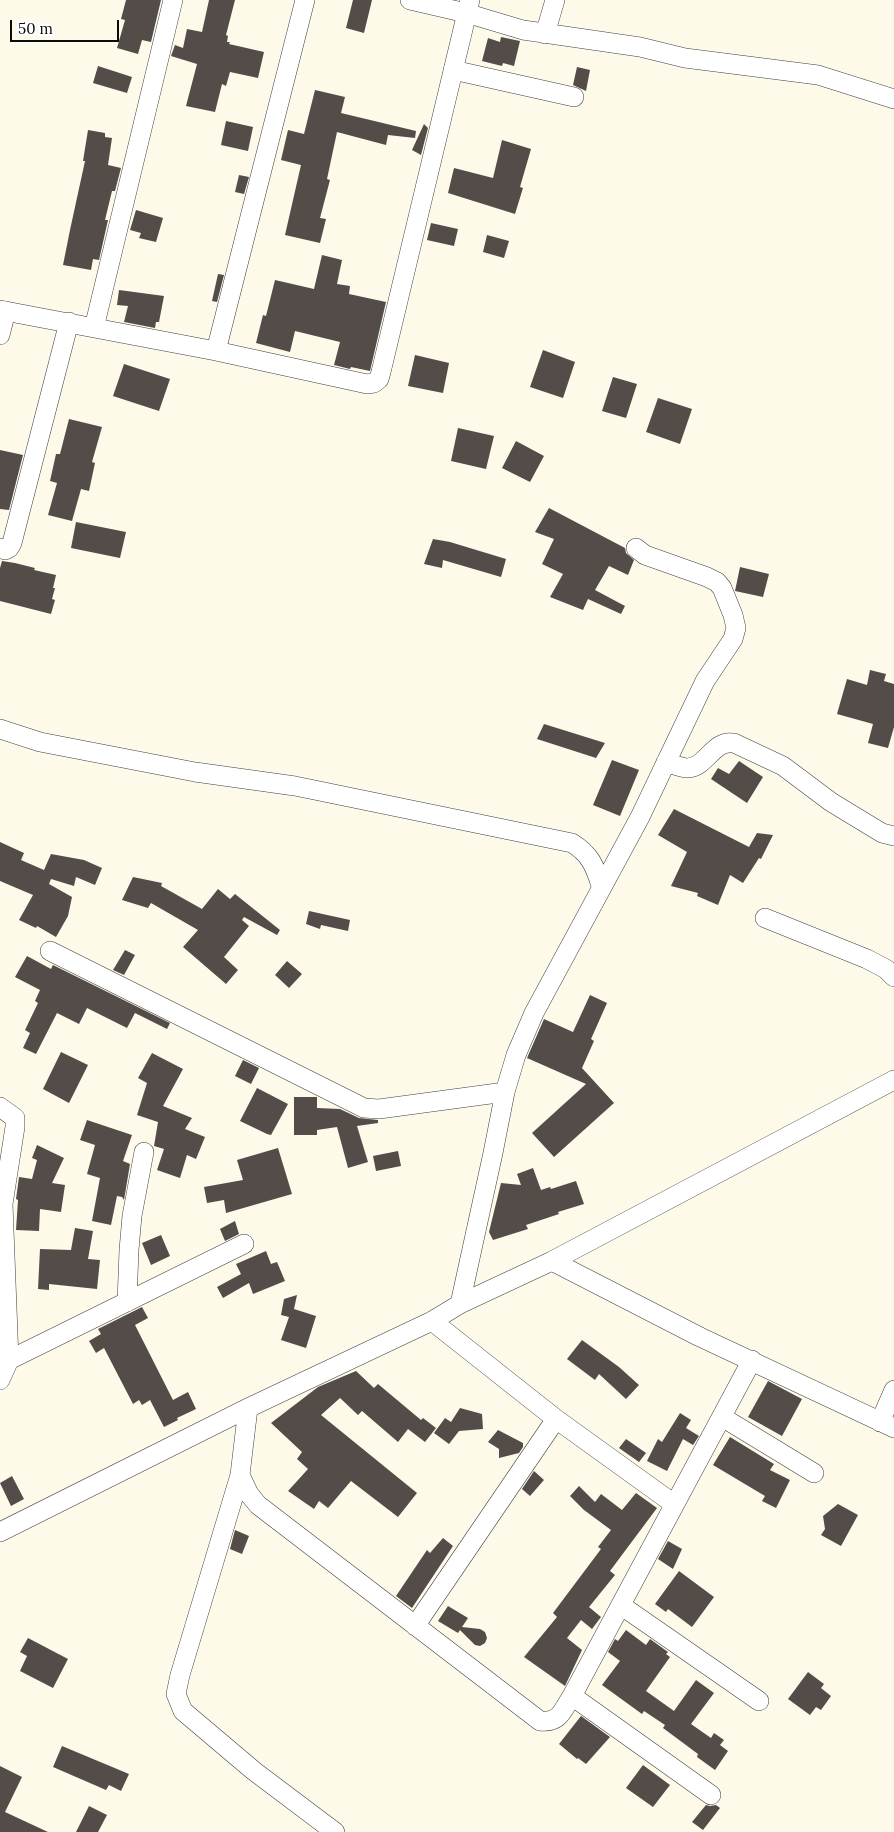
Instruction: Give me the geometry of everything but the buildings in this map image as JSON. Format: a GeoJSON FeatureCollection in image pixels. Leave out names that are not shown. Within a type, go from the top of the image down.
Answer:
{"type":"FeatureCollection","features":[{"type":"Feature","properties":{"kind":"street"},"geometry":{"type":"LineString","coordinates":[[94,328],[173,0]]}},
{"type":"Feature","properties":{"kind":"street"},"geometry":{"type":"LineString","coordinates":[[216,351],[305,0]]}},
{"type":"Feature","properties":{"kind":"street"},"geometry":{"type":"LineString","coordinates":[[410,0],[468,7],[523,30],[640,47],[685,58],[818,75],[894,99]]}},
{"type":"Feature","properties":{"kind":"street"},"geometry":{"type":"LineString","coordinates":[[546,34],[555,0]]}},
{"type":"Feature","properties":{"kind":"street"},"geometry":{"type":"LineString","coordinates":[[0,335],[3,310],[216,351],[367,384],[374,383],[379,379],[468,7]]}},
{"type":"Feature","properties":{"kind":"street"},"geometry":{"type":"LineString","coordinates":[[453,70],[574,97]]}},
{"type":"Feature","properties":{"kind":"street"},"geometry":{"type":"LineString","coordinates":[[0,548],[5,550],[10,548],[12,543],[69,322]]}},
{"type":"Feature","properties":{"kind":"street"},"geometry":{"type":"LineString","coordinates":[[460,1304],[505,1092],[516,1055],[534,1013],[640,816],[694,702],[736,628],[722,588],[717,582],[708,577],[644,555],[636,548]]}},
{"type":"Feature","properties":{"kind":"street"},"geometry":{"type":"LineString","coordinates":[[0,729],[15,732],[28,739],[40,742],[195,772],[295,786],[572,843],[588,856],[597,871],[601,886]]}},
{"type":"Feature","properties":{"kind":"street"},"geometry":{"type":"LineString","coordinates":[[666,762],[686,768],[693,766],[719,745],[726,742],[734,743],[783,766],[831,802],[882,833],[894,836]]}},
{"type":"Feature","properties":{"kind":"street"},"geometry":{"type":"LineString","coordinates":[[765,918],[868,959],[886,969],[894,978]]}},
{"type":"Feature","properties":{"kind":"street"},"geometry":{"type":"LineString","coordinates":[[50,951],[364,1108],[380,1110],[505,1092]]}},
{"type":"Feature","properties":{"kind":"street"},"geometry":{"type":"LineString","coordinates":[[0,1532],[248,1408],[432,1321],[460,1304],[552,1260],[894,1080]]}},
{"type":"Feature","properties":{"kind":"street"},"geometry":{"type":"LineString","coordinates":[[0,1107],[15,1118],[2,1204],[9,1360],[0,1380]]}},
{"type":"Feature","properties":{"kind":"street"},"geometry":{"type":"LineString","coordinates":[[128,1302],[132,1216],[144,1152]]}},
{"type":"Feature","properties":{"kind":"street"},"geometry":{"type":"LineString","coordinates":[[9,1360],[244,1244]]}},
{"type":"Feature","properties":{"kind":"street"},"geometry":{"type":"LineString","coordinates":[[552,1260],[700,1336],[887,1425],[894,1390]]}},
{"type":"Feature","properties":{"kind":"street"},"geometry":{"type":"LineString","coordinates":[[432,1321],[556,1419],[674,1504]]}},
{"type":"Feature","properties":{"kind":"street"},"geometry":{"type":"LineString","coordinates":[[240,1475],[249,1494],[258,1505],[540,1722],[550,1722],[558,1717],[572,1696],[622,1606],[674,1504],[752,1360]]}},
{"type":"Feature","properties":{"kind":"street"},"geometry":{"type":"LineString","coordinates":[[248,1408],[240,1475],[176,1694],[183,1711],[254,1771],[335,1832]]}},
{"type":"Feature","properties":{"kind":"street"},"geometry":{"type":"LineString","coordinates":[[722,1417],[814,1472]]}},
{"type":"Feature","properties":{"kind":"street"},"geometry":{"type":"LineString","coordinates":[[415,1626],[556,1419]]}},
{"type":"Feature","properties":{"kind":"street"},"geometry":{"type":"LineString","coordinates":[[622,1606],[759,1701]]}},
{"type":"Feature","properties":{"kind":"street"},"geometry":{"type":"LineString","coordinates":[[572,1696],[711,1795]]}}]}
